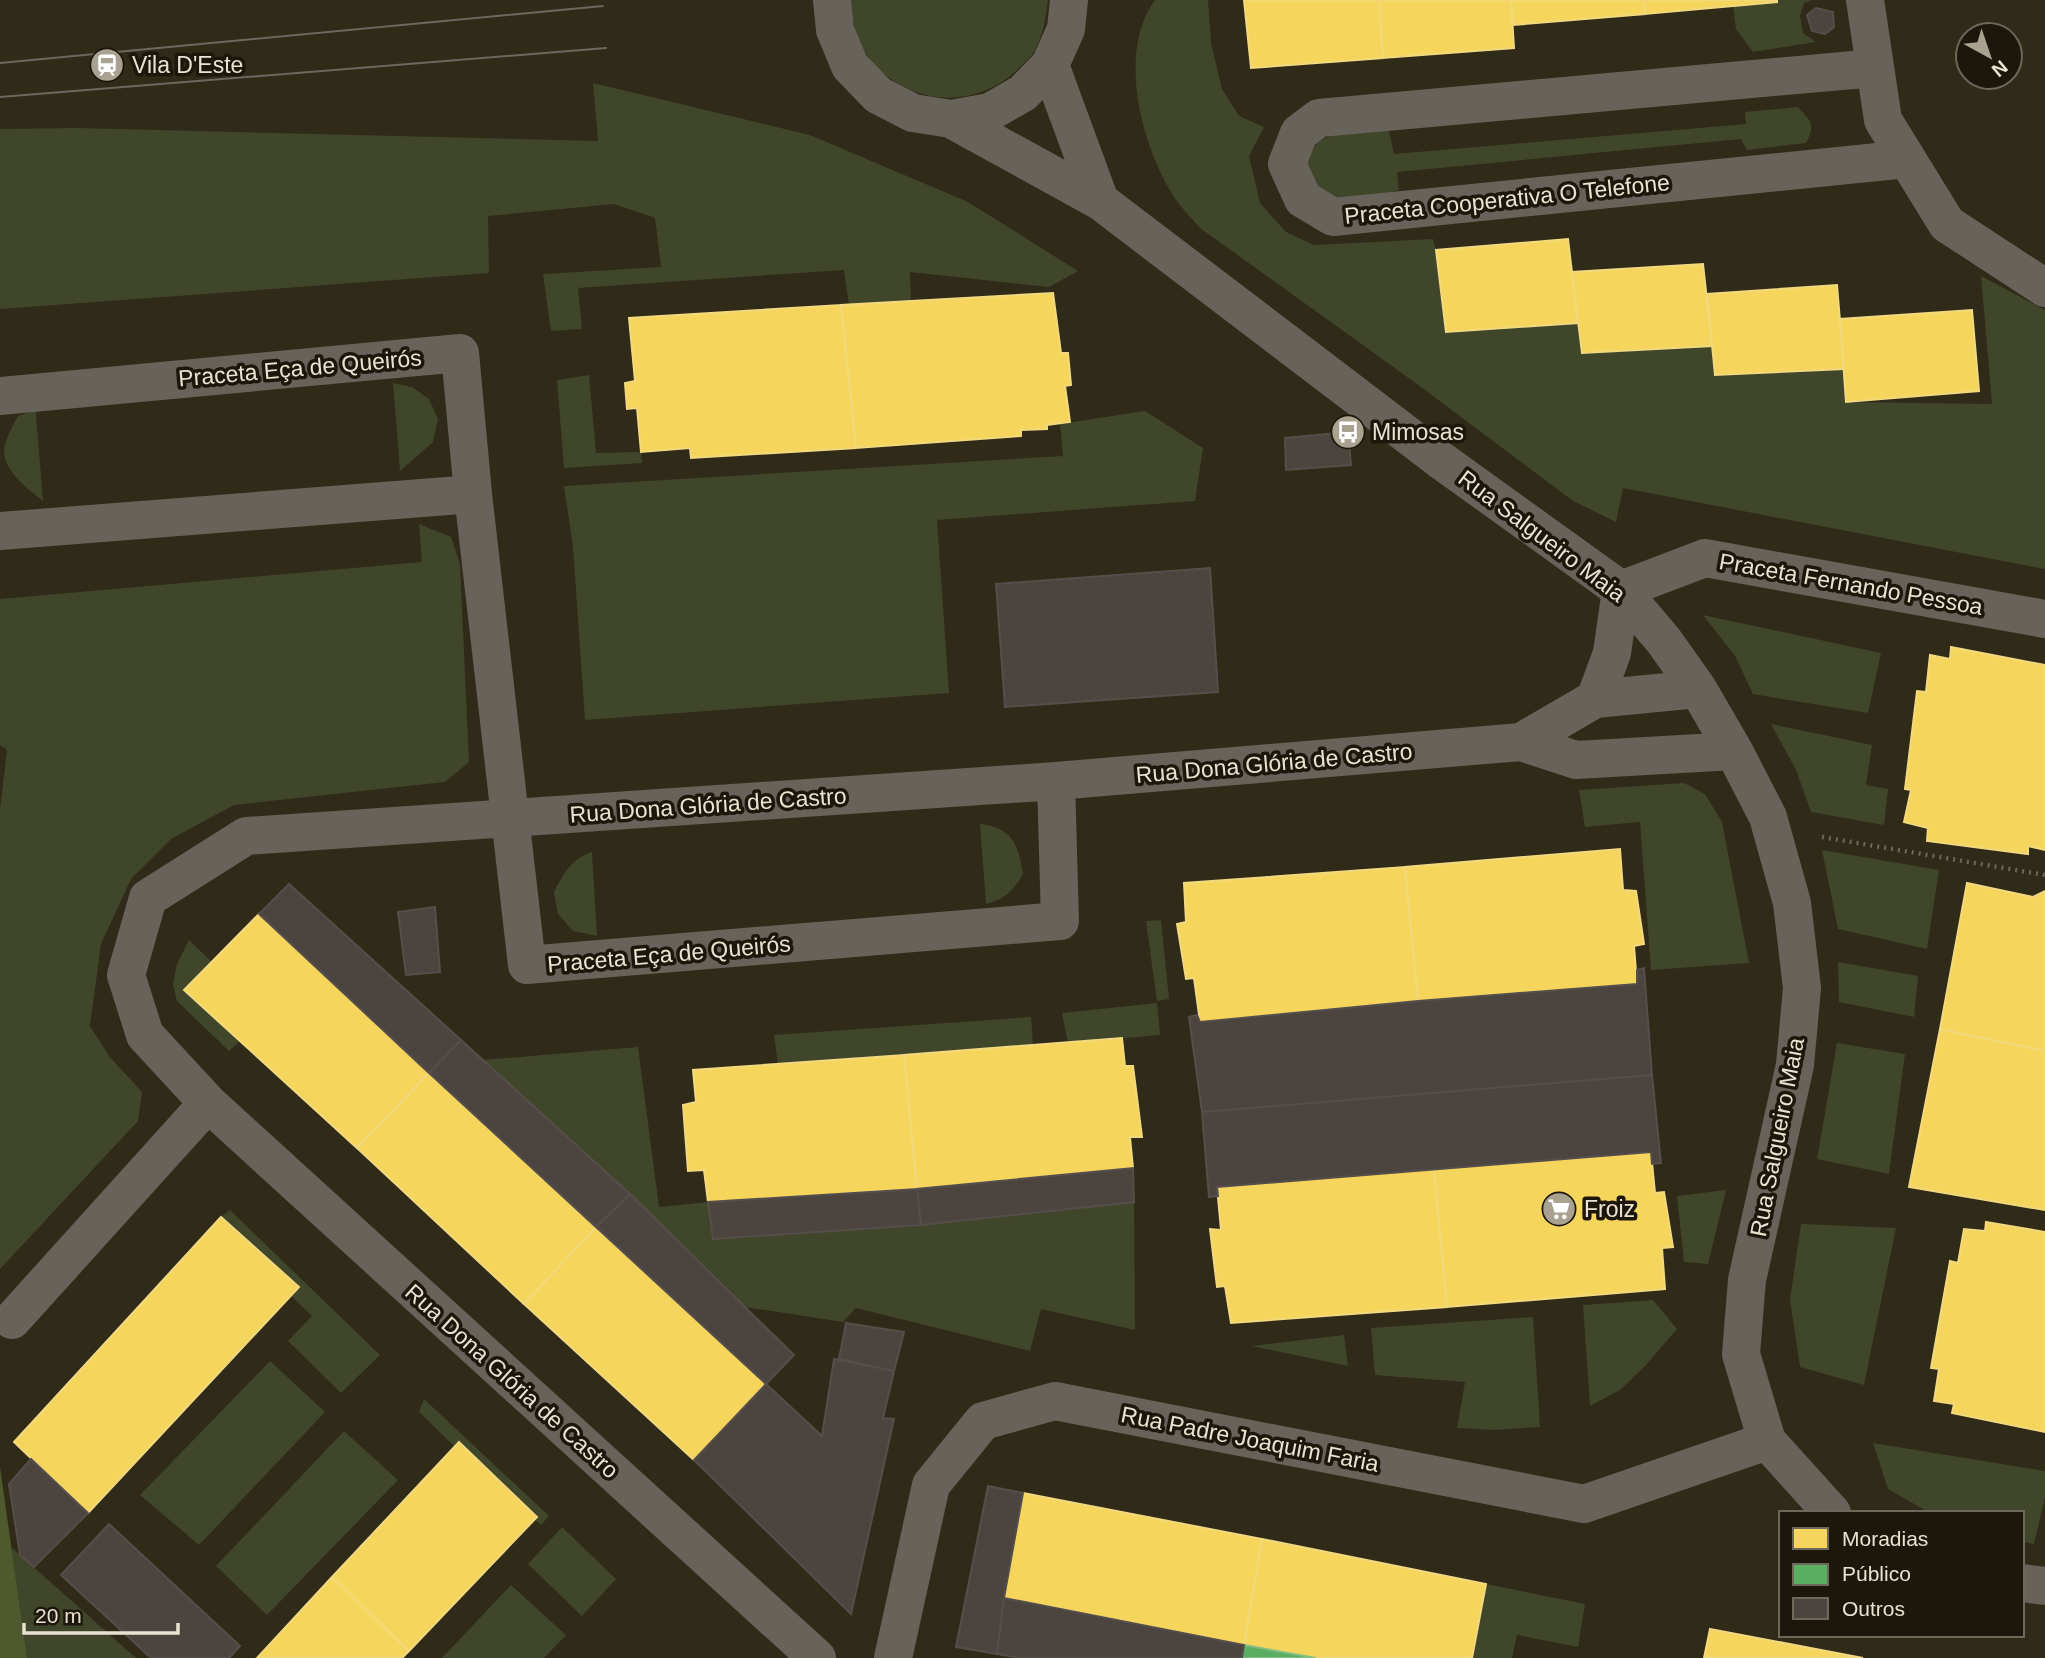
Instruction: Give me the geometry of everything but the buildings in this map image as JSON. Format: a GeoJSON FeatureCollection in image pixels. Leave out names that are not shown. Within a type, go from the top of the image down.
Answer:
{"type":"FeatureCollection","features":[{"type":"Feature","properties":{"kind":"street"},"geometry":{"type":"LineString","coordinates":[[832,0],[835,30],[850,66],[878,95],[914,113],[951,119],[990,112],[1023,93],[1050,65],[1066,29],[1069,0]]}},
{"type":"Feature","properties":{"kind":"street"},"geometry":{"type":"LineString","coordinates":[[1865,0],[1883,120],[1947,224],[2045,288]]}},
{"type":"Feature","properties":{"kind":"street"},"geometry":{"type":"LineString","coordinates":[[1050,65],[1100,201]]}},
{"type":"Feature","properties":{"kind":"street","name":"Praceta Cooperativa O Telefone"},"geometry":{"type":"LineString","coordinates":[[1875,68],[1320,118],[1298,133],[1287,164],[1303,200],[1333,217],[1908,159]]}},
{"type":"Feature","properties":{"kind":"street","name":"Rua Salgueiro Maia"},"geometry":{"type":"LineString","coordinates":[[951,119],[1100,201],[1439,459],[1621,590],[1664,641],[1698,689],[1768,817],[1792,903],[1802,988],[1795,1065],[1747,1280],[1741,1354],[1767,1441],[1830,1511]]}},
{"type":"Feature","properties":{"kind":"street","name":"Praceta Eça de Queirós"},"geometry":{"type":"LineString","coordinates":[[0,396],[460,353],[473,494],[527,965],[1060,921],[1056,781]]}},
{"type":"Feature","properties":{"kind":"street"},"geometry":{"type":"LineString","coordinates":[[0,531],[473,494]]}},
{"type":"Feature","properties":{"kind":"street","name":"Praceta Fernando Pessoa"},"geometry":{"type":"LineString","coordinates":[[1621,590],[1705,558],[2045,619]]}},
{"type":"Feature","properties":{"kind":"street"},"geometry":{"type":"LineString","coordinates":[[1595,699],[1612,653],[1621,590]]}},
{"type":"Feature","properties":{"kind":"street","name":"Rua Dona Glória de Castro"},"geometry":{"type":"LineString","coordinates":[[1521,743],[1595,699],[1698,689]]}},
{"type":"Feature","properties":{"kind":"street","name":"Rua Dona Glória de Castro"},"geometry":{"type":"LineString","coordinates":[[817,1658],[208,1103],[145,1035],[126,975],[148,898],[246,836],[1056,781],[1521,743],[1576,760],[1734,751]]}},
{"type":"Feature","properties":{"kind":"street"},"geometry":{"type":"LineString","coordinates":[[12,1320],[208,1103]]}},
{"type":"Feature","properties":{"kind":"street","name":"Rua Padre Joaquim Faria"},"geometry":{"type":"LineString","coordinates":[[893,1658],[931,1485],[983,1421],[1055,1401],[1584,1504],[1767,1441]]}},
{"type":"Feature","properties":{"kind":"street"},"geometry":{"type":"LineString","coordinates":[[2024,1583],[2045,1586]]}},
{"type":"Feature","properties":{"kind":"path"},"geometry":{"type":"LineString","coordinates":[[1771,829],[2045,875]]}},
{"type":"Feature","properties":{"kind":"green space"},"geometry":{"type":"Polygon","coordinates":[[[850,0],[1048,0],[1040,39],[1027,60],[994,86],[980,92],[950,98],[919,93],[893,80],[877,68],[859,40],[850,0]]]}},
{"type":"Feature","properties":{"kind":"green space"},"geometry":{"type":"Polygon","coordinates":[[[1155,0],[1208,0],[1211,43],[1222,89],[1239,116],[1264,127],[1249,156],[1260,203],[1286,232],[1314,245],[1433,239],[1446,332],[1578,323],[1582,353],[1712,346],[1715,375],[1844,369],[1846,402],[1992,404],[1981,276],[2045,310],[2045,569],[1623,488],[1616,522],[1573,501],[1417,384],[1200,228],[1182,208],[1161,174],[1151,151],[1138,98],[1137,45],[1144,21],[1155,0]]]}},
{"type":"Feature","properties":{"kind":"green space"},"geometry":{"type":"Polygon","coordinates":[[[1777,0],[1812,0],[1804,3],[1800,16],[1803,33],[1816,42],[1753,52],[1736,29],[1733,6],[1777,0]]]}},
{"type":"Feature","properties":{"kind":"green space"},"geometry":{"type":"Polygon","coordinates":[[[593,83],[810,135],[968,202],[1078,271],[1049,287],[910,272],[911,301],[849,305],[844,270],[578,288],[582,329],[551,331],[543,274],[661,267],[655,218],[614,204],[488,216],[489,273],[0,309],[0,129],[77,128],[598,141],[593,83]]]}},
{"type":"Feature","properties":{"kind":"green space"},"geometry":{"type":"Polygon","coordinates":[[[1798,107],[1811,123],[1806,143],[1747,150],[1741,139],[1397,172],[1399,190],[1358,198],[1317,195],[1305,156],[1331,135],[1388,126],[1394,154],[1746,124],[1745,112],[1798,107]]]}},
{"type":"Feature","properties":{"kind":"green space"},"geometry":{"type":"Polygon","coordinates":[[[589,375],[596,453],[641,452],[642,463],[564,468],[557,380],[589,375]]]}},
{"type":"Feature","properties":{"kind":"green space"},"geometry":{"type":"Polygon","coordinates":[[[393,383],[412,387],[429,399],[438,419],[433,442],[400,471],[393,383]]]}},
{"type":"Feature","properties":{"kind":"green space"},"geometry":{"type":"Polygon","coordinates":[[[36,410],[43,501],[14,474],[4,453],[7,439],[18,416],[36,410]]]}},
{"type":"Feature","properties":{"kind":"green space"},"geometry":{"type":"Polygon","coordinates":[[[1145,411],[1203,448],[1195,501],[937,520],[949,693],[585,720],[573,547],[564,486],[1063,456],[1060,424],[1145,411]]]}},
{"type":"Feature","properties":{"kind":"green space"},"geometry":{"type":"Polygon","coordinates":[[[419,524],[451,537],[460,564],[469,762],[445,782],[234,805],[171,839],[131,879],[101,944],[90,1026],[109,1056],[142,1092],[138,1121],[0,1269],[0,810],[7,750],[0,745],[0,599],[422,562],[419,524]]]}},
{"type":"Feature","properties":{"kind":"green space"},"geometry":{"type":"Polygon","coordinates":[[[1703,615],[1881,653],[1868,713],[1753,694],[1735,656],[1703,615]]]}},
{"type":"Feature","properties":{"kind":"green space"},"geometry":{"type":"Polygon","coordinates":[[[1771,724],[1872,745],[1866,785],[1888,789],[1884,825],[1811,812],[1796,770],[1771,724]]]}},
{"type":"Feature","properties":{"kind":"green space"},"geometry":{"type":"Polygon","coordinates":[[[1684,783],[1705,794],[1722,822],[1749,963],[1651,970],[1640,822],[1585,827],[1579,790],[1684,783]]]}},
{"type":"Feature","properties":{"kind":"green space"},"geometry":{"type":"Polygon","coordinates":[[[980,824],[1000,829],[1012,839],[1019,854],[1023,874],[1008,894],[986,904],[980,824]]]}},
{"type":"Feature","properties":{"kind":"green space"},"geometry":{"type":"Polygon","coordinates":[[[1822,850],[1939,870],[1927,949],[1838,929],[1822,850]]]}},
{"type":"Feature","properties":{"kind":"green space"},"geometry":{"type":"Polygon","coordinates":[[[592,852],[597,936],[573,931],[558,914],[554,892],[573,863],[592,852]]]}},
{"type":"Feature","properties":{"kind":"green space"},"geometry":{"type":"Polygon","coordinates":[[[1161,920],[1169,999],[1157,1001],[1146,921],[1161,920]]]}},
{"type":"Feature","properties":{"kind":"green space"},"geometry":{"type":"Polygon","coordinates":[[[189,940],[212,962],[185,991],[240,1041],[229,1051],[177,1001],[173,985],[177,964],[189,940]]]}},
{"type":"Feature","properties":{"kind":"green space"},"geometry":{"type":"Polygon","coordinates":[[[1838,962],[1918,976],[1914,1017],[1839,1002],[1838,962]]]}},
{"type":"Feature","properties":{"kind":"green space"},"geometry":{"type":"Polygon","coordinates":[[[1157,1003],[1160,1035],[1068,1043],[1062,1013],[1157,1003]]]}},
{"type":"Feature","properties":{"kind":"green space"},"geometry":{"type":"Polygon","coordinates":[[[1031,1017],[1033,1045],[778,1065],[774,1035],[1031,1017]]]}},
{"type":"Feature","properties":{"kind":"green space"},"geometry":{"type":"Polygon","coordinates":[[[1837,1043],[1905,1054],[1889,1174],[1817,1159],[1837,1043]]]}},
{"type":"Feature","properties":{"kind":"green space"},"geometry":{"type":"Polygon","coordinates":[[[638,1047],[659,1207],[708,1202],[713,1239],[921,1225],[1134,1202],[1135,1330],[1041,1309],[1030,1351],[856,1308],[843,1322],[745,1307],[630,1194],[483,1060],[638,1047]]]}},
{"type":"Feature","properties":{"kind":"green space"},"geometry":{"type":"Polygon","coordinates":[[[1726,1190],[1708,1264],[1684,1262],[1677,1196],[1726,1190]]]}},
{"type":"Feature","properties":{"kind":"green space"},"geometry":{"type":"Polygon","coordinates":[[[230,1210],[380,1355],[341,1393],[288,1341],[312,1316],[291,1296],[298,1287],[221,1217],[230,1210]]]}},
{"type":"Feature","properties":{"kind":"green space"},"geometry":{"type":"Polygon","coordinates":[[[1801,1224],[1896,1228],[1864,1385],[1800,1367],[1790,1300],[1801,1224]]]}},
{"type":"Feature","properties":{"kind":"green space"},"geometry":{"type":"Polygon","coordinates":[[[1653,1300],[1677,1329],[1620,1390],[1590,1406],[1583,1305],[1653,1300]]]}},
{"type":"Feature","properties":{"kind":"green space"},"geometry":{"type":"Polygon","coordinates":[[[1533,1317],[1540,1427],[1493,1430],[1457,1428],[1465,1382],[1375,1375],[1371,1328],[1533,1317]]]}},
{"type":"Feature","properties":{"kind":"green space"},"geometry":{"type":"Polygon","coordinates":[[[1344,1335],[1348,1366],[1252,1346],[1344,1335]]]}},
{"type":"Feature","properties":{"kind":"green space"},"geometry":{"type":"Polygon","coordinates":[[[270,1361],[325,1412],[199,1545],[140,1495],[270,1361]]]}},
{"type":"Feature","properties":{"kind":"green space"},"geometry":{"type":"Polygon","coordinates":[[[424,1399],[549,1516],[541,1525],[534,1519],[537,1516],[459,1442],[455,1447],[419,1412],[424,1399]]]}},
{"type":"Feature","properties":{"kind":"green space"},"geometry":{"type":"Polygon","coordinates":[[[344,1431],[398,1480],[267,1615],[216,1566],[344,1431]]]}},
{"type":"Feature","properties":{"kind":"green space"},"geometry":{"type":"Polygon","coordinates":[[[1873,1443],[2045,1471],[2045,1497],[2034,1544],[2024,1542],[2024,1511],[1926,1511],[1888,1489],[1873,1443]]]}},
{"type":"Feature","properties":{"kind":"green space"},"geometry":{"type":"Polygon","coordinates":[[[0,1467],[27,1658],[0,1658],[0,1467]]]}},
{"type":"Feature","properties":{"kind":"green space"},"geometry":{"type":"Polygon","coordinates":[[[562,1527],[616,1579],[582,1616],[528,1564],[562,1527]]]}},
{"type":"Feature","properties":{"kind":"green space"},"geometry":{"type":"Polygon","coordinates":[[[11,1547],[136,1658],[27,1658],[11,1547]]]}},
{"type":"Feature","properties":{"kind":"green space"},"geometry":{"type":"Polygon","coordinates":[[[1486,1584],[1585,1604],[1578,1647],[1517,1635],[1512,1658],[1472,1658],[1486,1584]]]}},
{"type":"Feature","properties":{"kind":"green space"},"geometry":{"type":"Polygon","coordinates":[[[511,1585],[566,1635],[544,1658],[442,1658],[511,1585]]]}},
{"type":"Feature","properties":{"kind":"tram line"},"geometry":{"type":"LineString","coordinates":[[0,63],[603,6]]}},
{"type":"Feature","properties":{"kind":"tram line"},"geometry":{"type":"LineString","coordinates":[[0,97],[606,48]]}},
{"type":"Feature","properties":{"kind":"place","name":"Vila D'Este"},"geometry":{"type":"Point","coordinates":[107,65]}},
{"type":"Feature","properties":{"kind":"place","name":"Mimosas"},"geometry":{"type":"Point","coordinates":[1348,432]}},
{"type":"Feature","properties":{"kind":"place","name":"Froiz"},"geometry":{"type":"Point","coordinates":[1559,1209]}}]}
